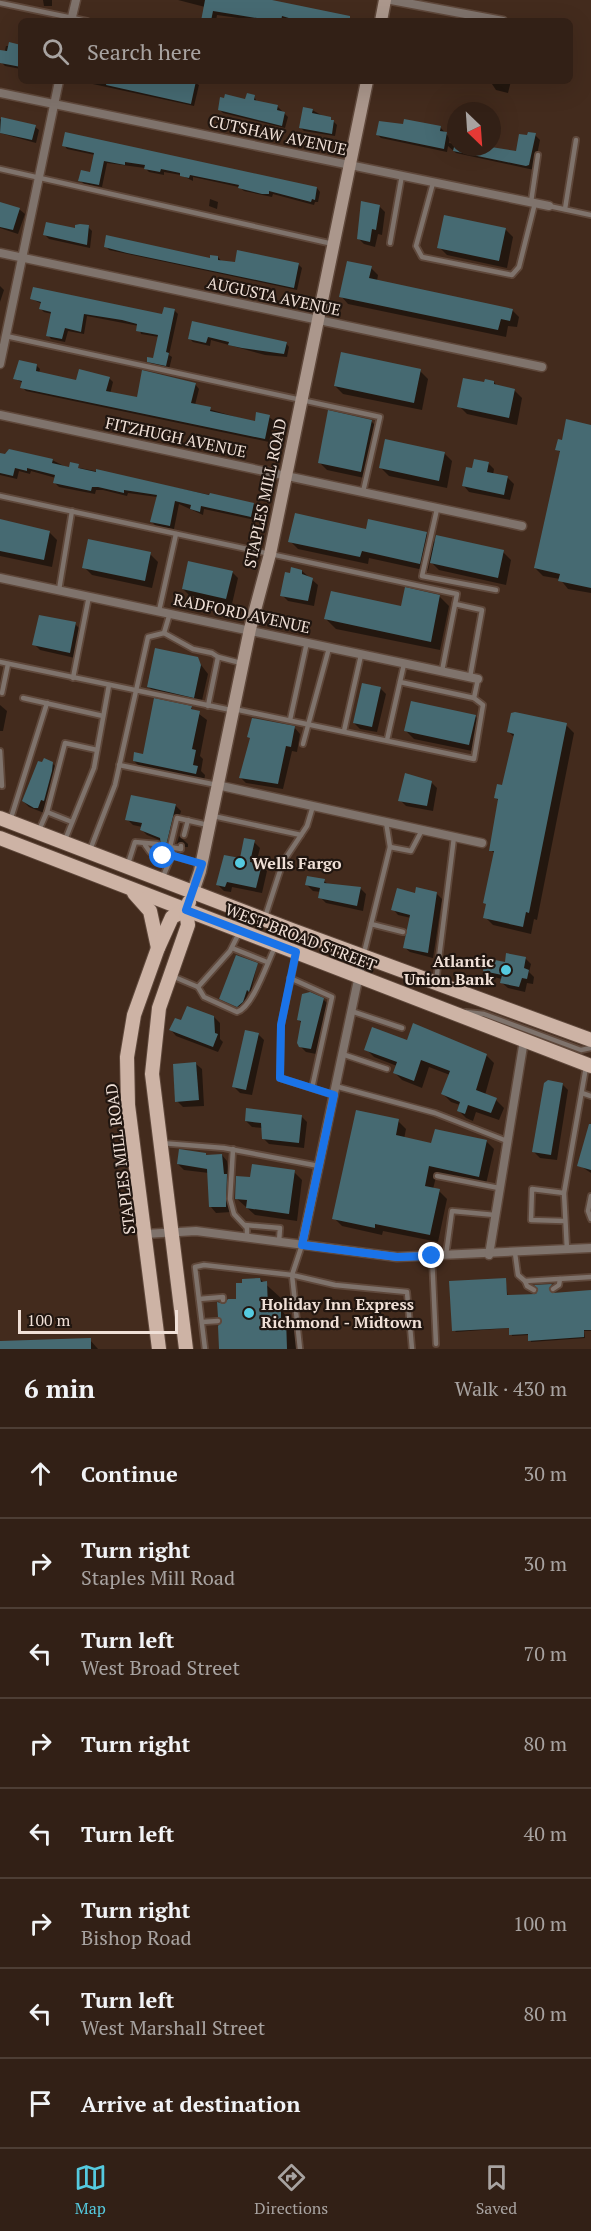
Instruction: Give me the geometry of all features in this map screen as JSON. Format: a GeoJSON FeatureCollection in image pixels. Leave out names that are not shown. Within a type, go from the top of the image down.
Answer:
{"type":"FeatureCollection","features":[{"type":"Feature","properties":{"kind":"main road","name":"WEST BROAD STREET"},"geometry":{"type":"LineString","coordinates":[[5,820],[265,920],[591,1040]]}},
{"type":"Feature","properties":{"kind":"main road","name":"WEST BROAD STREET"},"geometry":{"type":"LineString","coordinates":[[0,838],[589,1065]]}},
{"type":"Feature","properties":{"kind":"main road"},"geometry":{"type":"LineString","coordinates":[[128,887],[150,911],[159,948]]}},
{"type":"Feature","properties":{"kind":"main road","name":"STAPLES MILL ROAD"},"geometry":{"type":"LineString","coordinates":[[186,1349],[153,1093],[152,1053],[159,1008],[188,925],[186,910],[193,892]]}},
{"type":"Feature","properties":{"kind":"main road","name":"STAPLES MILL ROAD"},"geometry":{"type":"LineString","coordinates":[[159,1349],[128,1105],[127,1066],[134,1016],[159,948],[172,917],[186,910]]}},
{"type":"Feature","properties":{"kind":"street"},"geometry":{"type":"LineString","coordinates":[[72,18],[76,0]]}},
{"type":"Feature","properties":{"kind":"street"},"geometry":{"type":"LineString","coordinates":[[382,18],[385,0]]}},
{"type":"Feature","properties":{"kind":"street"},"geometry":{"type":"LineString","coordinates":[[391,0],[487,18]]}},
{"type":"Feature","properties":{"kind":"street"},"geometry":{"type":"LineString","coordinates":[[0,364],[58,84]]}},
{"type":"Feature","properties":{"kind":"street","name":"STAPLES MILL ROAD"},"geometry":{"type":"LineString","coordinates":[[193,892],[202,864],[250,629],[270,554],[348,164],[366,84]]}},
{"type":"Feature","properties":{"kind":"street","name":"CUTSHAW AVENUE"},"geometry":{"type":"LineString","coordinates":[[0,93],[549,206]]}},
{"type":"Feature","properties":{"kind":"street","name":"AUGUSTA AVENUE"},"geometry":{"type":"LineString","coordinates":[[0,253],[543,367]]}},
{"type":"Feature","properties":{"kind":"street","name":"FITZHUGH AVENUE"},"geometry":{"type":"LineString","coordinates":[[0,415],[522,526]]}},
{"type":"Feature","properties":{"kind":"street","name":"RADFORD AVENUE"},"geometry":{"type":"LineString","coordinates":[[0,578],[474,678]]}},
{"type":"Feature","properties":{"kind":"street"},"geometry":{"type":"LineString","coordinates":[[217,785],[482,843]]}},
{"type":"Feature","properties":{"kind":"street"},"geometry":{"type":"LineString","coordinates":[[302,1245],[363,956]]}},
{"type":"Feature","properties":{"kind":"street"},"geometry":{"type":"LineString","coordinates":[[489,1255],[524,1040]]}},
{"type":"Feature","properties":{"kind":"street"},"geometry":{"type":"LineString","coordinates":[[145,1234],[171,1231],[397,1257],[489,1255],[591,1248]]}},
{"type":"Feature","properties":{"kind":"lane"},"geometry":{"type":"LineString","coordinates":[[0,3],[68,18]]}},
{"type":"Feature","properties":{"kind":"lane"},"geometry":{"type":"LineString","coordinates":[[565,209],[576,140]]}},
{"type":"Feature","properties":{"kind":"lane"},"geometry":{"type":"LineString","coordinates":[[433,182],[416,246],[422,257],[512,275],[519,267],[533,202],[538,155]]}},
{"type":"Feature","properties":{"kind":"lane"},"geometry":{"type":"LineString","coordinates":[[0,169],[333,244]]}},
{"type":"Feature","properties":{"kind":"lane"},"geometry":{"type":"LineString","coordinates":[[390,243],[402,176]]}},
{"type":"Feature","properties":{"kind":"lane"},"geometry":{"type":"LineString","coordinates":[[549,206],[591,215]]}},
{"type":"Feature","properties":{"kind":"lane"},"geometry":{"type":"LineString","coordinates":[[6,336],[380,417],[363,492]]}},
{"type":"Feature","properties":{"kind":"lane"},"geometry":{"type":"LineString","coordinates":[[0,496],[457,594],[442,671]]}},
{"type":"Feature","properties":{"kind":"lane"},"geometry":{"type":"LineString","coordinates":[[437,509],[422,576],[496,590]]}},
{"type":"Feature","properties":{"kind":"lane"},"geometry":{"type":"LineString","coordinates":[[59,590],[72,511]]}},
{"type":"Feature","properties":{"kind":"lane"},"geometry":{"type":"LineString","coordinates":[[159,611],[176,534]]}},
{"type":"Feature","properties":{"kind":"lane"},"geometry":{"type":"LineString","coordinates":[[73,678],[89,596]]}},
{"type":"Feature","properties":{"kind":"lane"},"geometry":{"type":"LineString","coordinates":[[455,604],[482,610],[474,678],[474,698]]}},
{"type":"Feature","properties":{"kind":"lane"},"geometry":{"type":"LineString","coordinates":[[164,633],[170,613]]}},
{"type":"Feature","properties":{"kind":"lane"},"geometry":{"type":"LineString","coordinates":[[89,852],[115,785],[148,637],[164,633],[193,649],[212,652],[218,657],[243,663]]}},
{"type":"Feature","properties":{"kind":"lane"},"geometry":{"type":"LineString","coordinates":[[290,720],[307,642]]}},
{"type":"Feature","properties":{"kind":"lane"},"geometry":{"type":"LineString","coordinates":[[303,744],[329,646]]}},
{"type":"Feature","properties":{"kind":"lane"},"geometry":{"type":"LineString","coordinates":[[344,731],[361,653]]}},
{"type":"Feature","properties":{"kind":"lane"},"geometry":{"type":"LineString","coordinates":[[208,706],[218,657]]}},
{"type":"Feature","properties":{"kind":"lane"},"geometry":{"type":"LineString","coordinates":[[0,662],[474,759],[483,705],[474,698],[400,682]]}},
{"type":"Feature","properties":{"kind":"lane"},"geometry":{"type":"LineString","coordinates":[[387,740],[405,663]]}},
{"type":"Feature","properties":{"kind":"lane"},"geometry":{"type":"LineString","coordinates":[[2,693],[8,664]]}},
{"type":"Feature","properties":{"kind":"lane"},"geometry":{"type":"LineString","coordinates":[[64,842],[94,768],[109,685]]}},
{"type":"Feature","properties":{"kind":"lane"},"geometry":{"type":"LineString","coordinates":[[24,698],[103,716]]}},
{"type":"Feature","properties":{"kind":"lane"},"geometry":{"type":"LineString","coordinates":[[5,820],[47,703]]}},
{"type":"Feature","properties":{"kind":"lane"},"geometry":{"type":"LineString","coordinates":[[38,832],[47,812],[65,743],[97,750]]}},
{"type":"Feature","properties":{"kind":"lane"},"geometry":{"type":"LineString","coordinates":[[0,751],[1,788]]}},
{"type":"Feature","properties":{"kind":"lane"},"geometry":{"type":"LineString","coordinates":[[119,765],[217,785]]}},
{"type":"Feature","properties":{"kind":"lane"},"geometry":{"type":"LineString","coordinates":[[265,920],[283,862],[311,820],[314,806]]}},
{"type":"Feature","properties":{"kind":"lane"},"geometry":{"type":"LineString","coordinates":[[47,812],[72,822]]}},
{"type":"Feature","properties":{"kind":"lane"},"geometry":{"type":"LineString","coordinates":[[181,846],[181,849],[170,847],[177,818],[210,820],[301,835]]}},
{"type":"Feature","properties":{"kind":"lane"},"geometry":{"type":"LineString","coordinates":[[184,835],[188,820]]}},
{"type":"Feature","properties":{"kind":"lane"},"geometry":{"type":"LineString","coordinates":[[363,956],[390,847],[386,822]]}},
{"type":"Feature","properties":{"kind":"lane"},"geometry":{"type":"LineString","coordinates":[[390,847],[411,851],[422,830]]}},
{"type":"Feature","properties":{"kind":"lane"},"geometry":{"type":"LineString","coordinates":[[436,982],[454,837]]}},
{"type":"Feature","properties":{"kind":"lane"},"geometry":{"type":"LineString","coordinates":[[128,867],[135,842],[145,845],[157,844]]}},
{"type":"Feature","properties":{"kind":"lane"},"geometry":{"type":"LineString","coordinates":[[145,845],[150,852],[163,856],[174,848]]}},
{"type":"Feature","properties":{"kind":"lane"},"geometry":{"type":"LineString","coordinates":[[168,852],[202,864]]}},
{"type":"Feature","properties":{"kind":"lane"},"geometry":{"type":"LineString","coordinates":[[161,880],[168,852]]}},
{"type":"Feature","properties":{"kind":"lane"},"geometry":{"type":"LineString","coordinates":[[371,924],[404,932]]}},
{"type":"Feature","properties":{"kind":"lane"},"geometry":{"type":"LineString","coordinates":[[198,987],[232,948],[240,931]]}},
{"type":"Feature","properties":{"kind":"lane"},"geometry":{"type":"LineString","coordinates":[[170,975],[198,987],[204,997],[237,1012],[242,1011],[250,1002],[276,944]]}},
{"type":"Feature","properties":{"kind":"lane"},"geometry":{"type":"LineString","coordinates":[[232,948],[267,962]]}},
{"type":"Feature","properties":{"kind":"lane"},"geometry":{"type":"LineString","coordinates":[[296,952],[281,1025],[280,1078],[312,1088],[435,1113],[507,1141]]}},
{"type":"Feature","properties":{"kind":"lane"},"geometry":{"type":"LineString","coordinates":[[290,978],[332,997],[312,1088]]}},
{"type":"Feature","properties":{"kind":"lane"},"geometry":{"type":"LineString","coordinates":[[351,1011],[402,1028]]}},
{"type":"Feature","properties":{"kind":"lane"},"geometry":{"type":"LineString","coordinates":[[445,1011],[484,1014],[582,1050],[591,1048]]}},
{"type":"Feature","properties":{"kind":"lane"},"geometry":{"type":"LineString","coordinates":[[342,1054],[387,1069]]}},
{"type":"Feature","properties":{"kind":"lane"},"geometry":{"type":"LineString","coordinates":[[567,1250],[564,1193],[589,1065]]}},
{"type":"Feature","properties":{"kind":"lane"},"geometry":{"type":"LineString","coordinates":[[582,1093],[591,1096]]}},
{"type":"Feature","properties":{"kind":"lane"},"geometry":{"type":"LineString","coordinates":[[159,1142],[234,1149],[319,1166]]}},
{"type":"Feature","properties":{"kind":"lane"},"geometry":{"type":"LineString","coordinates":[[234,1149],[230,1199],[234,1214],[245,1225],[247,1238]]}},
{"type":"Feature","properties":{"kind":"lane"},"geometry":{"type":"LineString","coordinates":[[437,1176],[499,1188]]}},
{"type":"Feature","properties":{"kind":"lane"},"geometry":{"type":"LineString","coordinates":[[564,1193],[532,1189],[531,1220],[564,1221]]}},
{"type":"Feature","properties":{"kind":"lane"},"geometry":{"type":"LineString","coordinates":[[591,1196],[588,1211],[591,1219]]}},
{"type":"Feature","properties":{"kind":"lane"},"geometry":{"type":"LineString","coordinates":[[446,1256],[452,1211],[495,1215]]}},
{"type":"Feature","properties":{"kind":"lane"},"geometry":{"type":"LineString","coordinates":[[245,1225],[280,1228],[279,1242]]}},
{"type":"Feature","properties":{"kind":"lane"},"geometry":{"type":"LineString","coordinates":[[300,1349],[292,1275],[302,1245]]}},
{"type":"Feature","properties":{"kind":"lane"},"geometry":{"type":"LineString","coordinates":[[515,1253],[518,1275],[527,1286],[534,1290]]}},
{"type":"Feature","properties":{"kind":"lane"},"geometry":{"type":"LineString","coordinates":[[432,1256],[436,1344]]}},
{"type":"Feature","properties":{"kind":"lane"},"geometry":{"type":"LineString","coordinates":[[205,1349],[195,1267],[204,1265],[292,1275],[335,1285],[407,1293],[412,1349]]}},
{"type":"Feature","properties":{"kind":"lane"},"geometry":{"type":"LineString","coordinates":[[525,1281],[591,1277]]}},
{"type":"Feature","properties":{"kind":"lane"},"geometry":{"type":"LineString","coordinates":[[553,1289],[559,1285],[560,1279]]}},
{"type":"Feature","properties":{"kind":"lane"},"geometry":{"type":"LineString","coordinates":[[199,1299],[223,1297],[223,1300]]}},
{"type":"Feature","properties":{"kind":"lane"},"geometry":{"type":"LineString","coordinates":[[201,1322],[218,1321]]}},
{"type":"Feature","properties":{"kind":"building"},"geometry":{"type":"Polygon","coordinates":[[[205,0],[272,0],[350,16],[350,18],[282,16],[282,18],[256,18],[213,11],[212,18],[202,18],[205,0]]]}},
{"type":"Feature","properties":{"kind":"building"},"geometry":{"type":"Polygon","coordinates":[[[9,42],[18,44],[18,66],[0,63],[0,50],[7,51],[9,42]]]}},
{"type":"Feature","properties":{"kind":"building"},"geometry":{"type":"Polygon","coordinates":[[[106,84],[195,84],[191,104],[106,84]]]}},
{"type":"Feature","properties":{"kind":"building"},"geometry":{"type":"Polygon","coordinates":[[[247,93],[255,95],[254,100],[278,105],[277,110],[285,112],[282,126],[218,110],[220,97],[224,98],[225,94],[245,99],[247,93]]]}},
{"type":"Feature","properties":{"kind":"building"},"geometry":{"type":"Polygon","coordinates":[[[303,107],[313,109],[312,113],[331,117],[331,120],[334,120],[332,134],[299,128],[303,107]]]}},
{"type":"Feature","properties":{"kind":"building"},"geometry":{"type":"Polygon","coordinates":[[[1,117],[36,125],[32,140],[0,133],[1,117]]]}},
{"type":"Feature","properties":{"kind":"building"},"geometry":{"type":"Polygon","coordinates":[[[404,119],[441,126],[440,131],[447,132],[444,149],[376,135],[379,121],[403,124],[404,119]]]}},
{"type":"Feature","properties":{"kind":"building"},"geometry":{"type":"Polygon","coordinates":[[[65,132],[317,187],[315,200],[312,199],[311,202],[269,191],[269,194],[262,194],[238,188],[239,185],[190,175],[189,178],[180,176],[180,173],[161,169],[160,172],[144,169],[145,165],[125,162],[125,165],[104,161],[99,185],[78,181],[81,170],[90,172],[94,153],[62,146],[65,132]]]}},
{"type":"Feature","properties":{"kind":"building"},"geometry":{"type":"Polygon","coordinates":[[[528,132],[536,133],[529,165],[477,156],[501,156],[501,149],[516,151],[519,134],[527,135],[528,132]]]}},
{"type":"Feature","properties":{"kind":"building"},"geometry":{"type":"Polygon","coordinates":[[[361,201],[380,205],[376,230],[372,229],[370,242],[357,239],[361,201]]]}},
{"type":"Feature","properties":{"kind":"building"},"geometry":{"type":"Polygon","coordinates":[[[0,202],[20,208],[13,230],[0,227],[0,202]]]}},
{"type":"Feature","properties":{"kind":"building"},"geometry":{"type":"Polygon","coordinates":[[[444,215],[506,228],[499,261],[437,248],[444,215]]]}},
{"type":"Feature","properties":{"kind":"building"},"geometry":{"type":"Polygon","coordinates":[[[46,222],[75,228],[75,225],[89,225],[87,245],[43,235],[46,222]]]}},
{"type":"Feature","properties":{"kind":"building"},"geometry":{"type":"Polygon","coordinates":[[[106,235],[210,258],[210,255],[218,256],[218,260],[235,262],[237,250],[299,263],[294,288],[104,247],[106,235]]]}},
{"type":"Feature","properties":{"kind":"building"},"geometry":{"type":"Polygon","coordinates":[[[347,261],[372,266],[369,278],[513,309],[510,321],[501,319],[498,330],[339,297],[347,261]]]}},
{"type":"Feature","properties":{"kind":"building"},"geometry":{"type":"Polygon","coordinates":[[[33,287],[162,314],[164,307],[175,309],[166,352],[169,353],[166,366],[147,362],[147,357],[153,358],[158,335],[136,331],[137,324],[122,320],[84,314],[81,332],[65,328],[62,339],[46,336],[51,312],[39,309],[41,302],[30,299],[33,287]]]}},
{"type":"Feature","properties":{"kind":"building"},"geometry":{"type":"Polygon","coordinates":[[[192,321],[287,342],[284,354],[228,345],[229,342],[208,337],[206,343],[188,339],[192,321]]]}},
{"type":"Feature","properties":{"kind":"building"},"geometry":{"type":"Polygon","coordinates":[[[341,352],[421,369],[414,403],[334,386],[341,352]]]}},
{"type":"Feature","properties":{"kind":"building"},"geometry":{"type":"Polygon","coordinates":[[[19,360],[37,364],[36,371],[76,380],[79,369],[110,377],[106,391],[137,397],[142,370],[196,383],[191,403],[211,407],[210,411],[255,421],[256,412],[270,415],[265,439],[20,388],[22,381],[13,379],[19,360]]]}},
{"type":"Feature","properties":{"kind":"building"},"geometry":{"type":"Polygon","coordinates":[[[463,378],[484,382],[485,379],[494,381],[494,384],[515,389],[509,418],[457,407],[463,378]]]}},
{"type":"Feature","properties":{"kind":"building"},"geometry":{"type":"Polygon","coordinates":[[[328,410],[372,420],[361,472],[318,463],[328,410]]]}},
{"type":"Feature","properties":{"kind":"building"},"geometry":{"type":"Polygon","coordinates":[[[566,419],[591,425],[591,588],[558,581],[560,574],[534,568],[560,451],[555,450],[558,439],[562,440],[566,419]]]}},
{"type":"Feature","properties":{"kind":"building"},"geometry":{"type":"Polygon","coordinates":[[[385,439],[445,452],[439,481],[379,468],[385,439]]]}},
{"type":"Feature","properties":{"kind":"building"},"geometry":{"type":"Polygon","coordinates":[[[9,449],[53,459],[52,463],[69,467],[70,462],[79,464],[78,468],[96,472],[96,469],[254,503],[251,517],[201,506],[200,512],[190,509],[191,505],[175,501],[170,526],[150,522],[157,495],[124,490],[124,493],[98,487],[92,487],[91,491],[53,483],[55,475],[27,468],[27,471],[15,468],[13,476],[0,473],[0,453],[5,454],[9,449]]]}},
{"type":"Feature","properties":{"kind":"building"},"geometry":{"type":"Polygon","coordinates":[[[474,459],[489,462],[487,472],[508,476],[504,495],[462,486],[466,467],[472,468],[474,459]]]}},
{"type":"Feature","properties":{"kind":"building"},"geometry":{"type":"Polygon","coordinates":[[[295,513],[366,529],[368,519],[427,532],[420,564],[362,551],[360,557],[288,542],[295,513]]]}},
{"type":"Feature","properties":{"kind":"building"},"geometry":{"type":"Polygon","coordinates":[[[0,519],[50,531],[44,560],[0,551],[0,519]]]}},
{"type":"Feature","properties":{"kind":"building"},"geometry":{"type":"Polygon","coordinates":[[[436,535],[504,550],[498,578],[430,563],[436,535]]]}},
{"type":"Feature","properties":{"kind":"building"},"geometry":{"type":"Polygon","coordinates":[[[88,539],[151,552],[145,581],[82,568],[88,539]]]}},
{"type":"Feature","properties":{"kind":"building"},"geometry":{"type":"Polygon","coordinates":[[[188,561],[233,571],[226,599],[182,589],[188,561]]]}},
{"type":"Feature","properties":{"kind":"building"},"geometry":{"type":"Polygon","coordinates":[[[291,567],[302,570],[302,574],[313,578],[308,601],[280,596],[285,572],[290,573],[291,567]]]}},
{"type":"Feature","properties":{"kind":"building"},"geometry":{"type":"Polygon","coordinates":[[[405,587],[440,595],[431,642],[324,619],[331,591],[401,606],[405,587]]]}},
{"type":"Feature","properties":{"kind":"building"},"geometry":{"type":"Polygon","coordinates":[[[39,615],[76,622],[70,653],[32,645],[39,615]]]}},
{"type":"Feature","properties":{"kind":"building"},"geometry":{"type":"Polygon","coordinates":[[[155,648],[198,657],[201,665],[194,698],[147,687],[155,648]]]}},
{"type":"Feature","properties":{"kind":"building"},"geometry":{"type":"Polygon","coordinates":[[[362,683],[381,687],[372,727],[353,723],[362,683]]]}},
{"type":"Feature","properties":{"kind":"building"},"geometry":{"type":"Polygon","coordinates":[[[154,698],[192,706],[191,709],[200,711],[192,749],[196,750],[193,765],[198,766],[196,774],[133,761],[134,752],[143,754],[154,698]]]}},
{"type":"Feature","properties":{"kind":"building"},"geometry":{"type":"Polygon","coordinates":[[[411,701],[476,715],[469,745],[404,731],[411,701]]]}},
{"type":"Feature","properties":{"kind":"building"},"geometry":{"type":"Polygon","coordinates":[[[511,713],[567,723],[529,913],[526,912],[523,927],[483,918],[486,904],[483,903],[494,851],[489,851],[498,799],[494,798],[497,784],[502,785],[514,734],[507,732],[511,713]]]}},
{"type":"Feature","properties":{"kind":"building"},"geometry":{"type":"Polygon","coordinates":[[[252,718],[295,726],[291,747],[286,746],[278,784],[239,778],[250,738],[247,737],[252,718]]]}},
{"type":"Feature","properties":{"kind":"building"},"geometry":{"type":"Polygon","coordinates":[[[44,758],[53,762],[52,771],[44,801],[41,800],[38,808],[34,808],[22,801],[38,761],[42,762],[44,758]]]}},
{"type":"Feature","properties":{"kind":"building"},"geometry":{"type":"Polygon","coordinates":[[[405,773],[432,781],[427,806],[398,801],[405,773]]]}},
{"type":"Feature","properties":{"kind":"building"},"geometry":{"type":"Polygon","coordinates":[[[131,795],[176,804],[165,850],[158,848],[161,845],[160,838],[140,830],[142,823],[125,820],[131,795]]]}},
{"type":"Feature","properties":{"kind":"building","name":"Wells Fargo"},"geometry":{"type":"Polygon","coordinates":[[[244,838],[255,840],[250,862],[262,864],[256,888],[227,882],[225,887],[216,885],[224,855],[240,858],[244,838]]]}},
{"type":"Feature","properties":{"kind":"building"},"geometry":{"type":"Polygon","coordinates":[[[307,876],[325,879],[324,883],[361,887],[357,906],[318,898],[320,888],[305,885],[307,876]]]}},
{"type":"Feature","properties":{"kind":"building"},"geometry":{"type":"Polygon","coordinates":[[[416,887],[437,892],[428,953],[403,948],[410,915],[391,910],[397,888],[415,893],[416,887]]]}},
{"type":"Feature","properties":{"kind":"building","name":"Atlantic Union Bank"},"geometry":{"type":"Polygon","coordinates":[[[506,953],[526,957],[524,968],[529,970],[527,979],[522,978],[519,987],[500,983],[502,975],[483,971],[485,958],[505,962],[506,953]]]}},
{"type":"Feature","properties":{"kind":"building"},"geometry":{"type":"Polygon","coordinates":[[[236,955],[258,963],[249,992],[247,990],[243,1002],[237,1007],[219,999],[236,955]]]}},
{"type":"Feature","properties":{"kind":"building"},"geometry":{"type":"Polygon","coordinates":[[[310,992],[324,998],[311,1049],[299,1047],[297,1043],[301,1021],[297,1020],[302,994],[310,992]]]}},
{"type":"Feature","properties":{"kind":"building"},"geometry":{"type":"Polygon","coordinates":[[[187,1006],[214,1016],[215,1033],[218,1034],[213,1047],[169,1030],[175,1018],[181,1020],[187,1006]]]}},
{"type":"Feature","properties":{"kind":"building"},"geometry":{"type":"Polygon","coordinates":[[[413,1023],[487,1054],[476,1090],[497,1098],[491,1113],[468,1105],[465,1114],[457,1111],[460,1102],[441,1094],[450,1071],[421,1060],[414,1081],[393,1073],[397,1062],[364,1050],[372,1027],[407,1040],[413,1023]]]}},
{"type":"Feature","properties":{"kind":"building"},"geometry":{"type":"Polygon","coordinates":[[[245,1030],[259,1033],[246,1090],[232,1087],[245,1030]]]}},
{"type":"Feature","properties":{"kind":"building"},"geometry":{"type":"Polygon","coordinates":[[[196,1062],[199,1100],[175,1102],[173,1064],[196,1062]]]}},
{"type":"Feature","properties":{"kind":"building"},"geometry":{"type":"Polygon","coordinates":[[[548,1080],[563,1083],[551,1155],[532,1152],[544,1083],[548,1080]]]}},
{"type":"Feature","properties":{"kind":"building"},"geometry":{"type":"Polygon","coordinates":[[[246,1108],[302,1115],[299,1143],[262,1139],[261,1123],[245,1121],[246,1108]]]}},
{"type":"Feature","properties":{"kind":"building"},"geometry":{"type":"Polygon","coordinates":[[[356,1110],[399,1119],[396,1135],[431,1143],[435,1129],[487,1140],[479,1177],[429,1166],[425,1186],[440,1189],[430,1235],[375,1224],[375,1228],[332,1219],[356,1110]]]}},
{"type":"Feature","properties":{"kind":"building"},"geometry":{"type":"Polygon","coordinates":[[[589,1124],[591,1124],[591,1170],[577,1166],[589,1124]]]}},
{"type":"Feature","properties":{"kind":"building"},"geometry":{"type":"Polygon","coordinates":[[[179,1149],[206,1153],[206,1155],[222,1154],[224,1174],[227,1174],[226,1207],[209,1207],[207,1169],[177,1164],[179,1149]]]}},
{"type":"Feature","properties":{"kind":"building"},"geometry":{"type":"Polygon","coordinates":[[[252,1164],[295,1170],[289,1214],[246,1208],[247,1200],[235,1199],[236,1176],[250,1177],[252,1164]]]}},
{"type":"Feature","properties":{"kind":"building","name":"Holiday Inn Express Richmond - Midtown"},"geometry":{"type":"Polygon","coordinates":[[[260,1278],[261,1282],[267,1281],[268,1309],[281,1308],[281,1318],[286,1318],[287,1349],[219,1349],[218,1326],[222,1321],[218,1317],[217,1302],[224,1304],[228,1299],[236,1299],[236,1283],[242,1283],[242,1279],[260,1278]]]}},
{"type":"Feature","properties":{"kind":"building"},"geometry":{"type":"Polygon","coordinates":[[[506,1278],[507,1295],[536,1294],[538,1289],[534,1285],[552,1284],[549,1289],[553,1293],[591,1290],[591,1330],[584,1330],[584,1337],[528,1341],[528,1334],[509,1335],[509,1328],[452,1331],[449,1281],[506,1278]]]}},
{"type":"Feature","properties":{"kind":"building"},"geometry":{"type":"Polygon","coordinates":[[[91,1338],[91,1349],[0,1349],[0,1341],[91,1338]]]}},
{"type":"Feature","properties":{"kind":"place","name":"Wells Fargo"},"geometry":{"type":"Point","coordinates":[240,863]}},
{"type":"Feature","properties":{"kind":"place","name":"Atlantic Union Bank"},"geometry":{"type":"Point","coordinates":[506,970]}},
{"type":"Feature","properties":{"kind":"place","name":"Holiday Inn Express Richmond - Midtown"},"geometry":{"type":"Point","coordinates":[249,1313]}},
{"type":"Feature","properties":{"kind":"route"},"geometry":{"type":"LineString","coordinates":[[163,856],[167,854],[202,864],[186,910],[296,952],[281,1025],[280,1078],[334,1095],[302,1245],[397,1257],[432,1256]]}}]}
